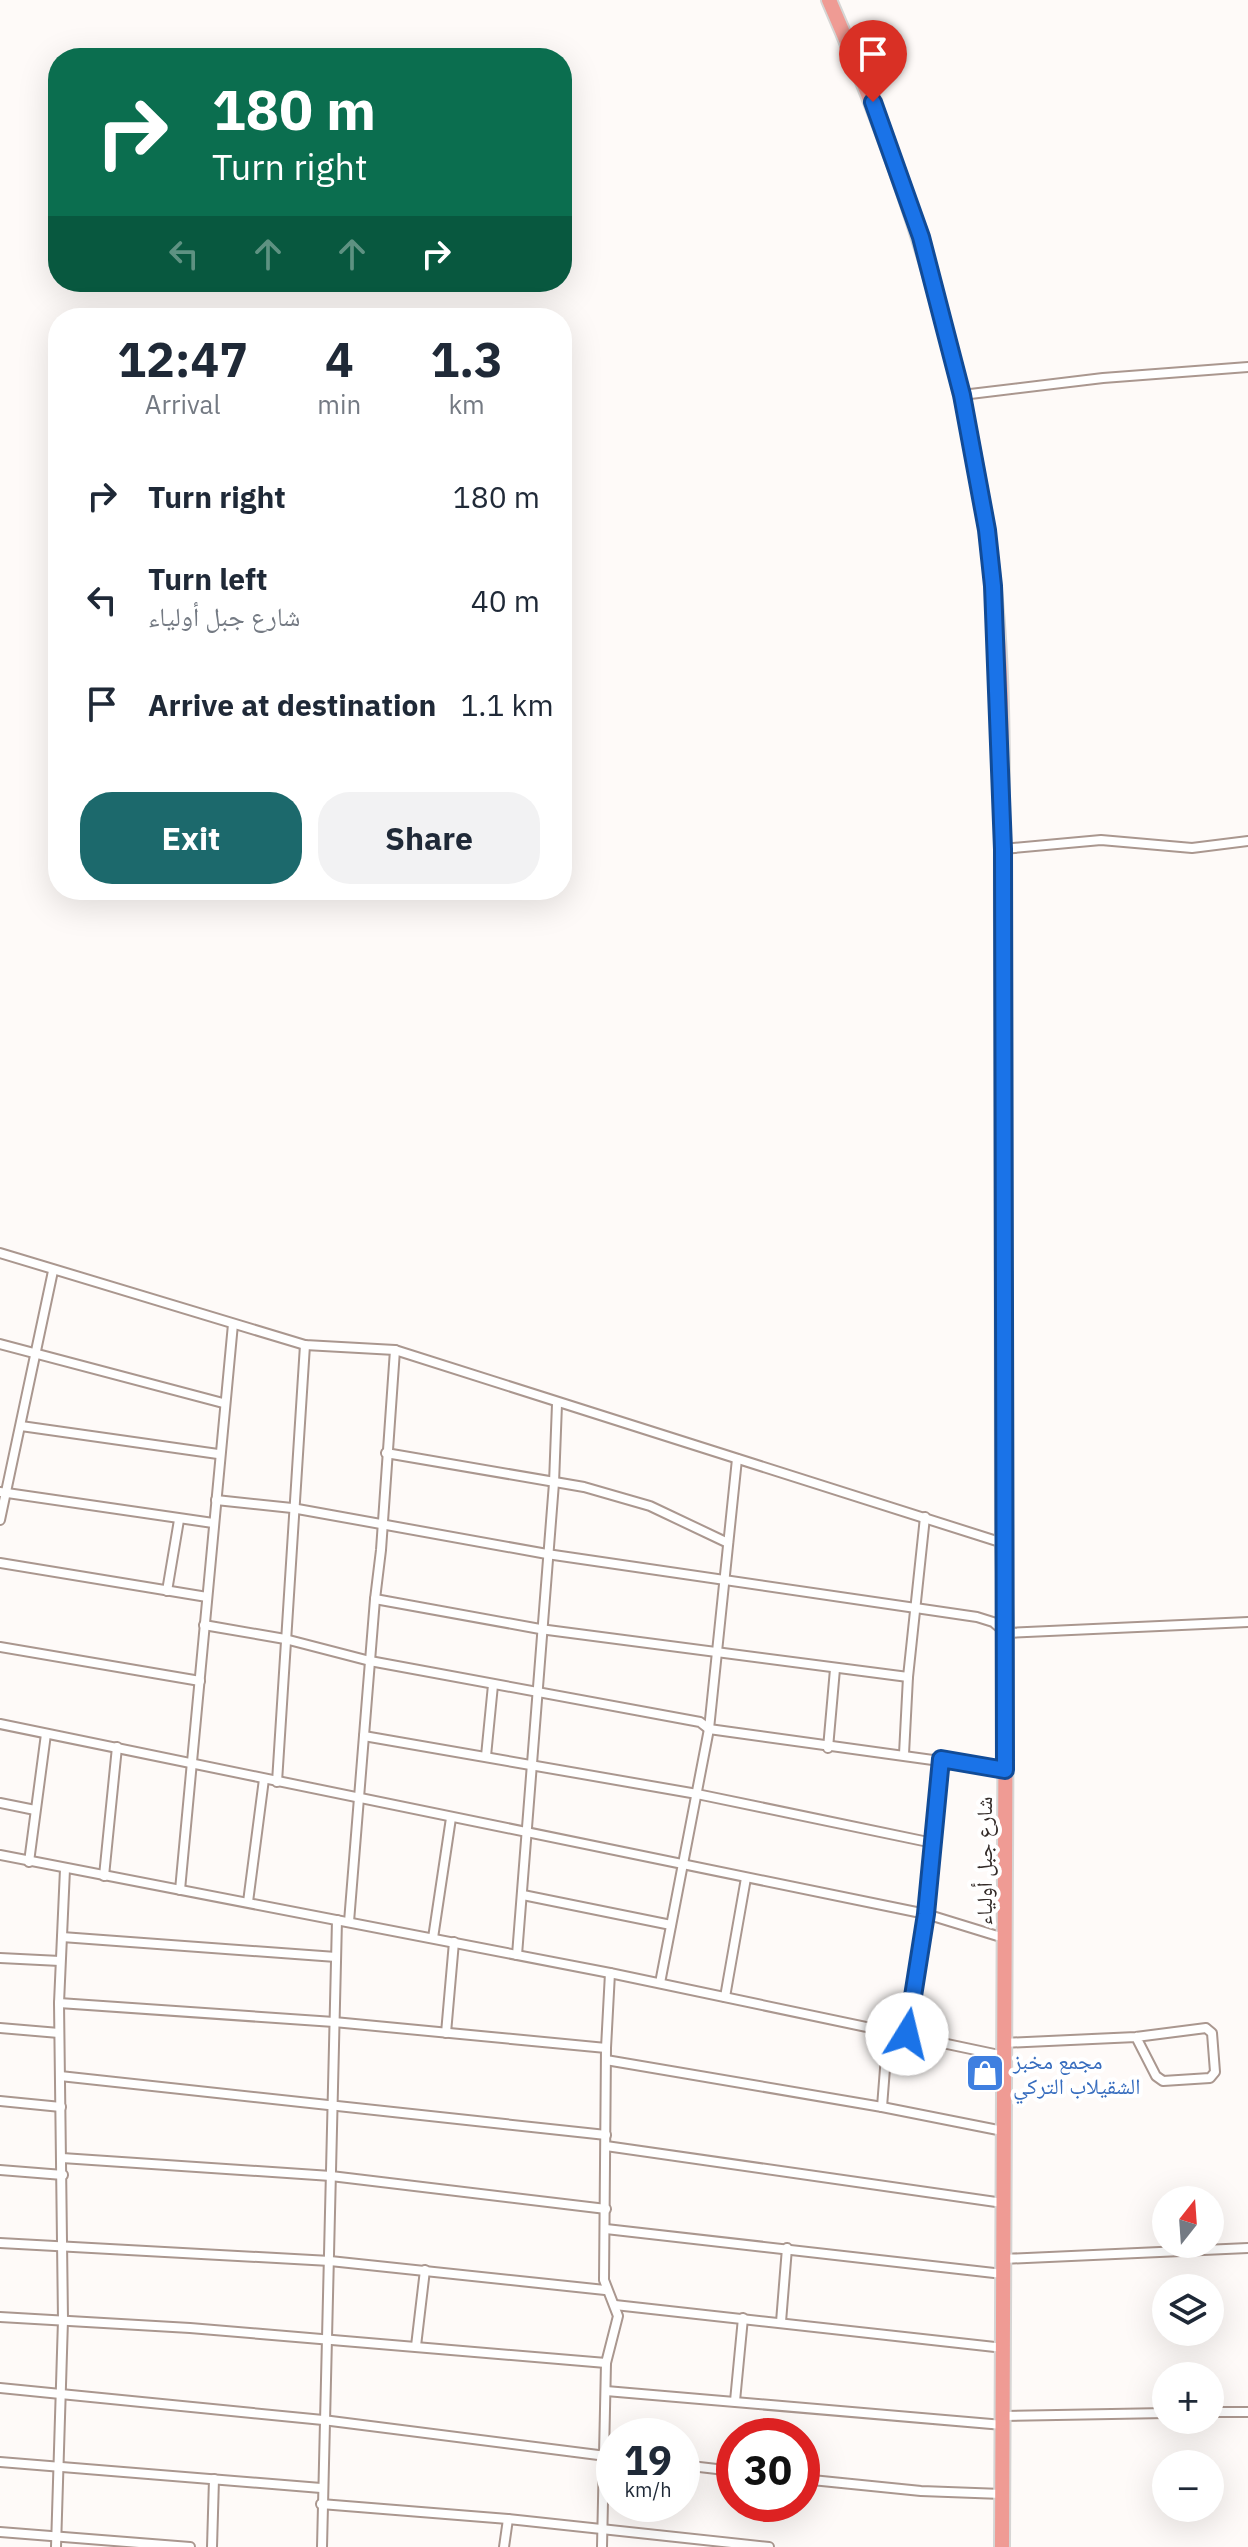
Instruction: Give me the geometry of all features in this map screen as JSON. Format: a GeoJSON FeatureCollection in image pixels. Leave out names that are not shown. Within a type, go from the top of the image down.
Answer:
{"type":"FeatureCollection","features":[{"type":"Feature","properties":{"kind":"highway","name":"شارع جبل أولياء"},"geometry":{"type":"LineString","coordinates":[[829,0],[873,102],[906,191],[935,286],[962,395],[987,530],[993,586],[1003,849],[1003,1543],[1006,1633],[1002,2547]]}},
{"type":"Feature","properties":{"kind":"street"},"geometry":{"type":"LineString","coordinates":[[962,395],[1103,378],[1248,367]]}},
{"type":"Feature","properties":{"kind":"street"},"geometry":{"type":"LineString","coordinates":[[1003,849],[1101,840],[1192,848],[1248,841]]}},
{"type":"Feature","properties":{"kind":"street"},"geometry":{"type":"LineString","coordinates":[[0,1253],[305,1345],[395,1350],[557,1404],[1003,1543]]}},
{"type":"Feature","properties":{"kind":"street"},"geometry":{"type":"LineString","coordinates":[[0,1520],[3,1493],[21,1426],[53,1271]]}},
{"type":"Feature","properties":{"kind":"street"},"geometry":{"type":"LineString","coordinates":[[180,1890],[218,1454],[233,1324]]}},
{"type":"Feature","properties":{"kind":"street"},"geometry":{"type":"LineString","coordinates":[[0,1344],[223,1403]]}},
{"type":"Feature","properties":{"kind":"street"},"geometry":{"type":"LineString","coordinates":[[277,1782],[292,1508],[305,1345]]}},
{"type":"Feature","properties":{"kind":"street"},"geometry":{"type":"LineString","coordinates":[[349,1922],[395,1350]]}},
{"type":"Feature","properties":{"kind":"street"},"geometry":{"type":"LineString","coordinates":[[517,1955],[540,1629],[554,1483],[557,1404]]}},
{"type":"Feature","properties":{"kind":"street"},"geometry":{"type":"LineString","coordinates":[[21,1426],[218,1454]]}},
{"type":"Feature","properties":{"kind":"street"},"geometry":{"type":"LineString","coordinates":[[386,1453],[584,1487],[650,1506],[728,1543]]}},
{"type":"Feature","properties":{"kind":"street"},"geometry":{"type":"LineString","coordinates":[[660,1983],[709,1729],[737,1459]]}},
{"type":"Feature","properties":{"kind":"street"},"geometry":{"type":"LineString","coordinates":[[3,1493],[213,1523]]}},
{"type":"Feature","properties":{"kind":"street"},"geometry":{"type":"LineString","coordinates":[[216,1500],[292,1508],[547,1554],[977,1617],[993,1622],[1006,1633],[1248,1622]]}},
{"type":"Feature","properties":{"kind":"street"},"geometry":{"type":"LineString","coordinates":[[904,1754],[908,1677],[925,1517]]}},
{"type":"Feature","properties":{"kind":"street"},"geometry":{"type":"LineString","coordinates":[[167,1591],[179,1520]]}},
{"type":"Feature","properties":{"kind":"street"},"geometry":{"type":"LineString","coordinates":[[0,1563],[207,1597]]}},
{"type":"Feature","properties":{"kind":"street"},"geometry":{"type":"LineString","coordinates":[[375,1599],[540,1629],[908,1677]]}},
{"type":"Feature","properties":{"kind":"street"},"geometry":{"type":"LineString","coordinates":[[204,1625],[285,1639],[370,1661],[700,1722],[709,1729],[828,1748],[904,1754],[1005,1770]]}},
{"type":"Feature","properties":{"kind":"street"},"geometry":{"type":"LineString","coordinates":[[0,1647],[200,1681]]}},
{"type":"Feature","properties":{"kind":"street"},"geometry":{"type":"LineString","coordinates":[[828,1748],[835,1669]]}},
{"type":"Feature","properties":{"kind":"street"},"geometry":{"type":"LineString","coordinates":[[486,1756],[493,1685]]}},
{"type":"Feature","properties":{"kind":"street"},"geometry":{"type":"LineString","coordinates":[[0,1724],[926,1914],[1004,1938]]}},
{"type":"Feature","properties":{"kind":"street"},"geometry":{"type":"LineString","coordinates":[[29,1862],[46,1734]]}},
{"type":"Feature","properties":{"kind":"street"},"geometry":{"type":"LineString","coordinates":[[364,1736],[697,1794],[933,1843]]}},
{"type":"Feature","properties":{"kind":"street"},"geometry":{"type":"LineString","coordinates":[[104,1876],[117,1747]]}},
{"type":"Feature","properties":{"kind":"street"},"geometry":{"type":"LineString","coordinates":[[907,2034],[926,1914],[941,1759]]}},
{"type":"Feature","properties":{"kind":"street"},"geometry":{"type":"LineString","coordinates":[[248,1902],[264,1779]]}},
{"type":"Feature","properties":{"kind":"street"},"geometry":{"type":"LineString","coordinates":[[0,1803],[35,1810]]}},
{"type":"Feature","properties":{"kind":"street"},"geometry":{"type":"LineString","coordinates":[[433,1938],[451,1818]]}},
{"type":"Feature","properties":{"kind":"street"},"geometry":{"type":"LineString","coordinates":[[0,1855],[454,1942],[907,2034],[1004,2049],[1206,2028],[1212,2033],[1215,2072],[1210,2078],[1163,2081],[1156,2076],[1136,2037]]}},
{"type":"Feature","properties":{"kind":"street"},"geometry":{"type":"LineString","coordinates":[[56,2542],[63,2320],[59,2003],[65,1869]]}},
{"type":"Feature","properties":{"kind":"street"},"geometry":{"type":"LineString","coordinates":[[725,1997],[746,1878]]}},
{"type":"Feature","properties":{"kind":"street"},"geometry":{"type":"LineString","coordinates":[[523,1895],[671,1925]]}},
{"type":"Feature","properties":{"kind":"street"},"geometry":{"type":"LineString","coordinates":[[322,2547],[321,2488],[330,2261],[337,1920]]}},
{"type":"Feature","properties":{"kind":"street"},"geometry":{"type":"LineString","coordinates":[[62,1937],[336,1957]]}},
{"type":"Feature","properties":{"kind":"street"},"geometry":{"type":"LineString","coordinates":[[446,2033],[454,1942]]}},
{"type":"Feature","properties":{"kind":"street"},"geometry":{"type":"LineString","coordinates":[[0,1958],[60,1961]]}},
{"type":"Feature","properties":{"kind":"street"},"geometry":{"type":"LineString","coordinates":[[604,2418],[606,2363],[618,2316],[605,2290],[606,2048],[610,1973]]}},
{"type":"Feature","properties":{"kind":"street"},"geometry":{"type":"LineString","coordinates":[[59,2003],[334,2022],[606,2048]]}},
{"type":"Feature","properties":{"kind":"street"},"geometry":{"type":"LineString","coordinates":[[0,2028],[59,2033]]}},
{"type":"Feature","properties":{"kind":"street"},"geometry":{"type":"LineString","coordinates":[[882,2107],[888,2030]]}},
{"type":"Feature","properties":{"kind":"street"},"geometry":{"type":"LineString","coordinates":[[606,2060],[1003,2131]]}},
{"type":"Feature","properties":{"kind":"street"},"geometry":{"type":"LineString","coordinates":[[60,2076],[606,2135]]}},
{"type":"Feature","properties":{"kind":"street"},"geometry":{"type":"LineString","coordinates":[[0,2101],[61,2107]]}},
{"type":"Feature","properties":{"kind":"street"},"geometry":{"type":"LineString","coordinates":[[606,2146],[1003,2203]]}},
{"type":"Feature","properties":{"kind":"street"},"geometry":{"type":"LineString","coordinates":[[62,2158],[331,2176],[606,2209]]}},
{"type":"Feature","properties":{"kind":"street"},"geometry":{"type":"LineString","coordinates":[[0,2170],[63,2175]]}},
{"type":"Feature","properties":{"kind":"street"},"geometry":{"type":"LineString","coordinates":[[606,2229],[1003,2267],[1248,2248]]}},
{"type":"Feature","properties":{"kind":"street"},"geometry":{"type":"LineString","coordinates":[[0,2243],[330,2261],[605,2290]]}},
{"type":"Feature","properties":{"kind":"street"},"geometry":{"type":"LineString","coordinates":[[781,2322],[787,2248]]}},
{"type":"Feature","properties":{"kind":"street"},"geometry":{"type":"LineString","coordinates":[[416,2346],[425,2270]]}},
{"type":"Feature","properties":{"kind":"street"},"geometry":{"type":"LineString","coordinates":[[615,2305],[1004,2348]]}},
{"type":"Feature","properties":{"kind":"street"},"geometry":{"type":"LineString","coordinates":[[0,2317],[326,2338],[606,2363]]}},
{"type":"Feature","properties":{"kind":"street"},"geometry":{"type":"LineString","coordinates":[[735,2401],[743,2318]]}},
{"type":"Feature","properties":{"kind":"street"},"geometry":{"type":"LineString","coordinates":[[0,2388],[323,2420],[596,2455]]}},
{"type":"Feature","properties":{"kind":"street"},"geometry":{"type":"LineString","coordinates":[[606,2391],[1004,2420],[1152,2414]]}},
{"type":"Feature","properties":{"kind":"street"},"geometry":{"type":"LineString","coordinates":[[1224,2412],[1248,2412]]}},
{"type":"Feature","properties":{"kind":"street"},"geometry":{"type":"LineString","coordinates":[[0,2462],[321,2488]]}},
{"type":"Feature","properties":{"kind":"street"},"geometry":{"type":"LineString","coordinates":[[212,2547],[214,2479]]}},
{"type":"Feature","properties":{"kind":"street"},"geometry":{"type":"LineString","coordinates":[[820,2481],[921,2491],[1002,2494]]}},
{"type":"Feature","properties":{"kind":"street"},"geometry":{"type":"LineString","coordinates":[[321,2504],[602,2528],[769,2547]]}},
{"type":"Feature","properties":{"kind":"street"},"geometry":{"type":"LineString","coordinates":[[504,2547],[508,2519]]}},
{"type":"Feature","properties":{"kind":"street"},"geometry":{"type":"LineString","coordinates":[[602,2522],[602,2547]]}},
{"type":"Feature","properties":{"kind":"street"},"geometry":{"type":"LineString","coordinates":[[0,2532],[56,2542],[190,2547]]}},
{"type":"Feature","properties":{"kind":"place","name":"مجمع مخبز الشقيلاب التركي"},"geometry":{"type":"Point","coordinates":[985,2073]}},
{"type":"Feature","properties":{"kind":"route"},"geometry":{"type":"LineString","coordinates":[[873,102],[906,191],[935,286],[973,444],[993,586],[1003,820],[1005,1770],[941,1759],[926,1914],[907,2034]]}}]}
